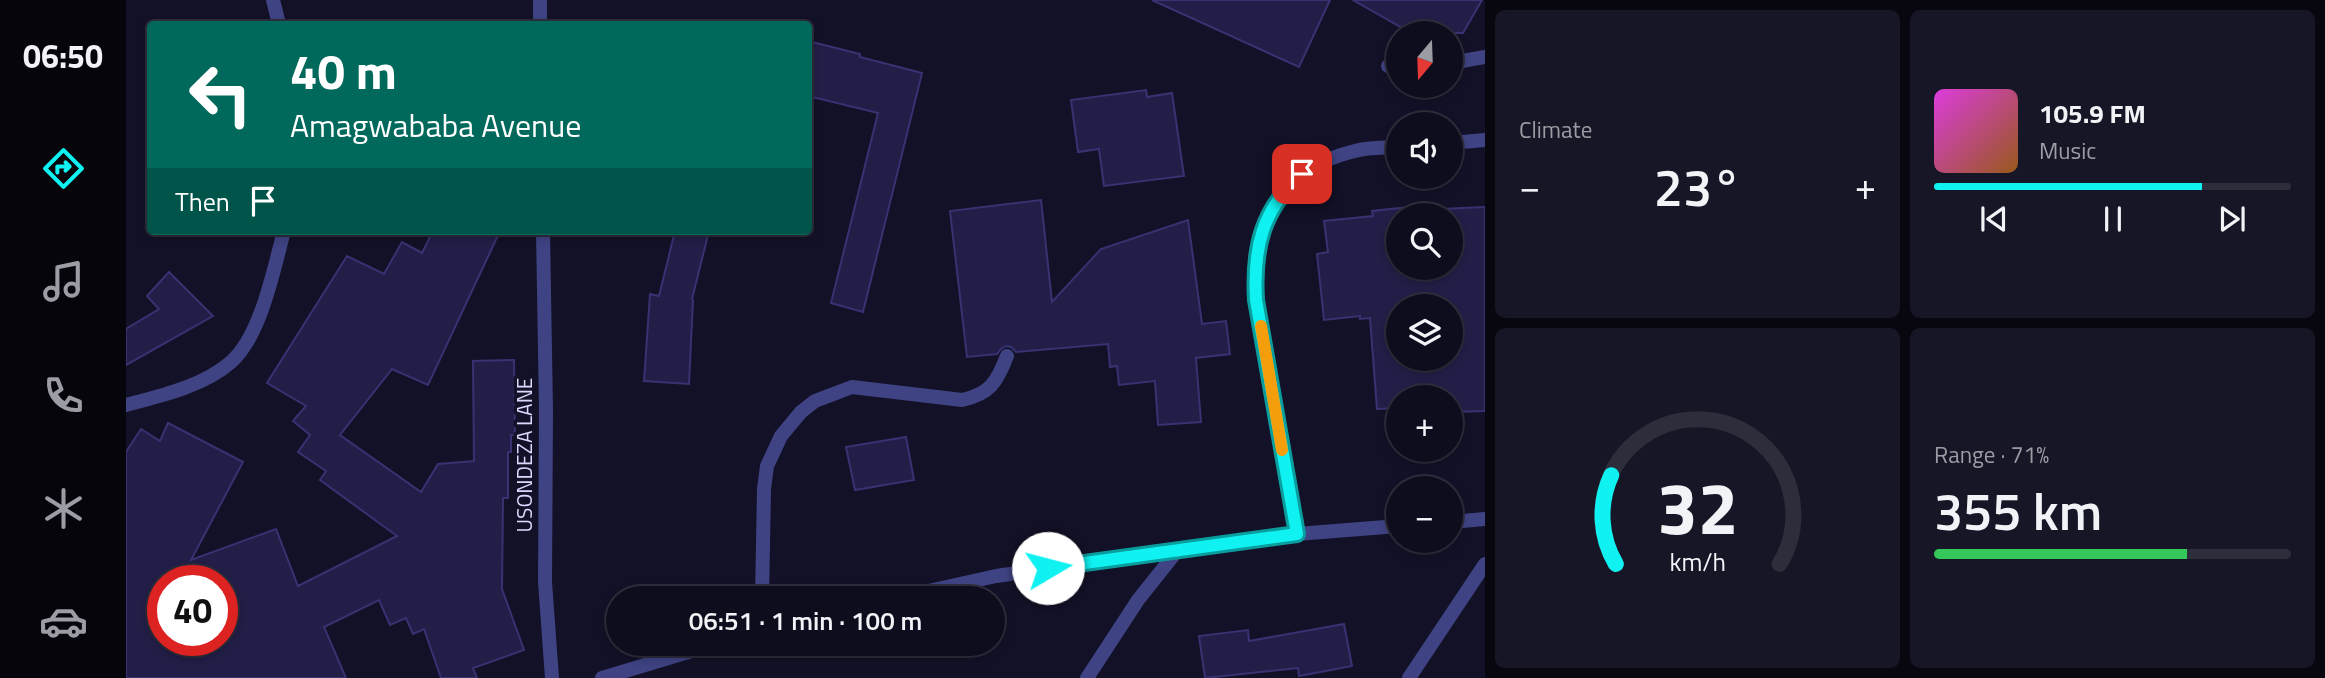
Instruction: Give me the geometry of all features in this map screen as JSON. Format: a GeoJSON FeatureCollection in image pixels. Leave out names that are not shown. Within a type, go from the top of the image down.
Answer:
{"type":"FeatureCollection","features":[{"type":"Feature","properties":{"kind":"street"},"geometry":{"type":"LineString","coordinates":[[273,0],[278,21]]}},
{"type":"Feature","properties":{"kind":"street"},"geometry":{"type":"LineString","coordinates":[[540,0],[540,21]]}},
{"type":"Feature","properties":{"kind":"street"},"geometry":{"type":"LineString","coordinates":[[1463,61],[1485,57]]}},
{"type":"Feature","properties":{"kind":"street"},"geometry":{"type":"LineString","coordinates":[[1463,142],[1485,140]]}},
{"type":"Feature","properties":{"kind":"street"},"geometry":{"type":"LineString","coordinates":[[1297,534],[1256,300],[1258,244],[1273,206],[1287,187],[1302,174],[1326,161],[1356,150],[1386,148]]}},
{"type":"Feature","properties":{"kind":"street"},"geometry":{"type":"LineString","coordinates":[[126,405],[181,388],[217,372],[234,360],[249,338],[261,310],[283,235]]}},
{"type":"Feature","properties":{"kind":"street","name":"USONDEZA LANE"},"geometry":{"type":"LineString","coordinates":[[543,235],[545,582],[552,678]]}},
{"type":"Feature","properties":{"kind":"street"},"geometry":{"type":"LineString","coordinates":[[762,586],[764,489],[768,466],[781,436],[801,412],[815,401],[852,387],[962,400],[978,397],[998,378],[1007,356]]}},
{"type":"Feature","properties":{"kind":"street"},"geometry":{"type":"LineString","coordinates":[[1463,521],[1485,519]]}},
{"type":"Feature","properties":{"kind":"street"},"geometry":{"type":"LineString","coordinates":[[951,586],[996,576],[1297,534],[1386,527]]}},
{"type":"Feature","properties":{"kind":"street"},"geometry":{"type":"LineString","coordinates":[[1087,678],[1138,600],[1177,551]]}},
{"type":"Feature","properties":{"kind":"street"},"geometry":{"type":"LineString","coordinates":[[1409,678],[1485,564]]}},
{"type":"Feature","properties":{"kind":"street"},"geometry":{"type":"LineString","coordinates":[[602,678],[675,656]]}},
{"type":"Feature","properties":{"kind":"building"},"geometry":{"type":"Polygon","coordinates":[[[1152,0],[1330,0],[1299,67],[1152,0]]]}},
{"type":"Feature","properties":{"kind":"building"},"geometry":{"type":"Polygon","coordinates":[[[1353,0],[1482,0],[1463,33],[1463,21],[1390,21],[1353,0]]]}},
{"type":"Feature","properties":{"kind":"building"},"geometry":{"type":"Polygon","coordinates":[[[812,42],[922,73],[863,312],[831,303],[878,113],[812,97],[812,42]]]}},
{"type":"Feature","properties":{"kind":"building"},"geometry":{"type":"Polygon","coordinates":[[[1146,90],[1147,97],[1172,93],[1184,176],[1104,186],[1099,149],[1078,152],[1071,100],[1146,90]]]}},
{"type":"Feature","properties":{"kind":"building"},"geometry":{"type":"Polygon","coordinates":[[[1041,200],[1052,302],[1101,249],[1188,220],[1202,324],[1226,321],[1230,354],[1196,358],[1201,422],[1158,425],[1155,381],[1119,385],[1117,366],[1110,367],[1108,344],[1016,352],[1006,346],[997,354],[967,357],[950,211],[1041,200]]]}},
{"type":"Feature","properties":{"kind":"building"},"geometry":{"type":"Polygon","coordinates":[[[1485,207],[1485,411],[1463,412],[1463,385],[1386,385],[1386,409],[1377,409],[1370,318],[1360,319],[1360,316],[1324,320],[1317,254],[1328,252],[1324,221],[1373,216],[1372,211],[1386,209],[1386,280],[1463,280],[1463,208],[1485,207]]]}},
{"type":"Feature","properties":{"kind":"building"},"geometry":{"type":"Polygon","coordinates":[[[431,235],[498,235],[428,385],[392,369],[340,435],[421,492],[438,464],[474,461],[473,361],[514,360],[515,435],[511,435],[511,452],[508,452],[508,498],[503,498],[502,589],[524,650],[473,668],[477,678],[441,678],[424,629],[413,634],[406,618],[390,625],[379,600],[324,627],[346,678],[126,678],[126,452],[141,429],[160,441],[168,423],[243,462],[191,560],[276,529],[298,586],[397,536],[320,480],[326,471],[298,452],[310,435],[293,421],[306,406],[267,383],[347,256],[384,274],[402,242],[422,253],[431,235]]]}},
{"type":"Feature","properties":{"kind":"building"},"geometry":{"type":"Polygon","coordinates":[[[674,235],[708,235],[692,299],[689,384],[644,381],[650,294],[659,296],[674,235]]]}},
{"type":"Feature","properties":{"kind":"building"},"geometry":{"type":"Polygon","coordinates":[[[169,272],[213,316],[126,365],[126,329],[159,309],[147,296],[169,272]]]}},
{"type":"Feature","properties":{"kind":"building"},"geometry":{"type":"Polygon","coordinates":[[[906,437],[914,480],[855,490],[846,447],[906,437]]]}},
{"type":"Feature","properties":{"kind":"building"},"geometry":{"type":"Polygon","coordinates":[[[1344,624],[1352,666],[1299,676],[1298,668],[1205,678],[1199,636],[1248,630],[1249,641],[1344,624]]]}},
{"type":"Feature","properties":{"kind":"slow traffic"},"geometry":{"type":"LineString","coordinates":[[1261,326],[1282,450]]}},
{"type":"Feature","properties":{"kind":"route"},"geometry":{"type":"LineString","coordinates":[[1048,568],[1297,534],[1256,300],[1255,278],[1258,244],[1273,206],[1287,187],[1302,174]]}}]}
